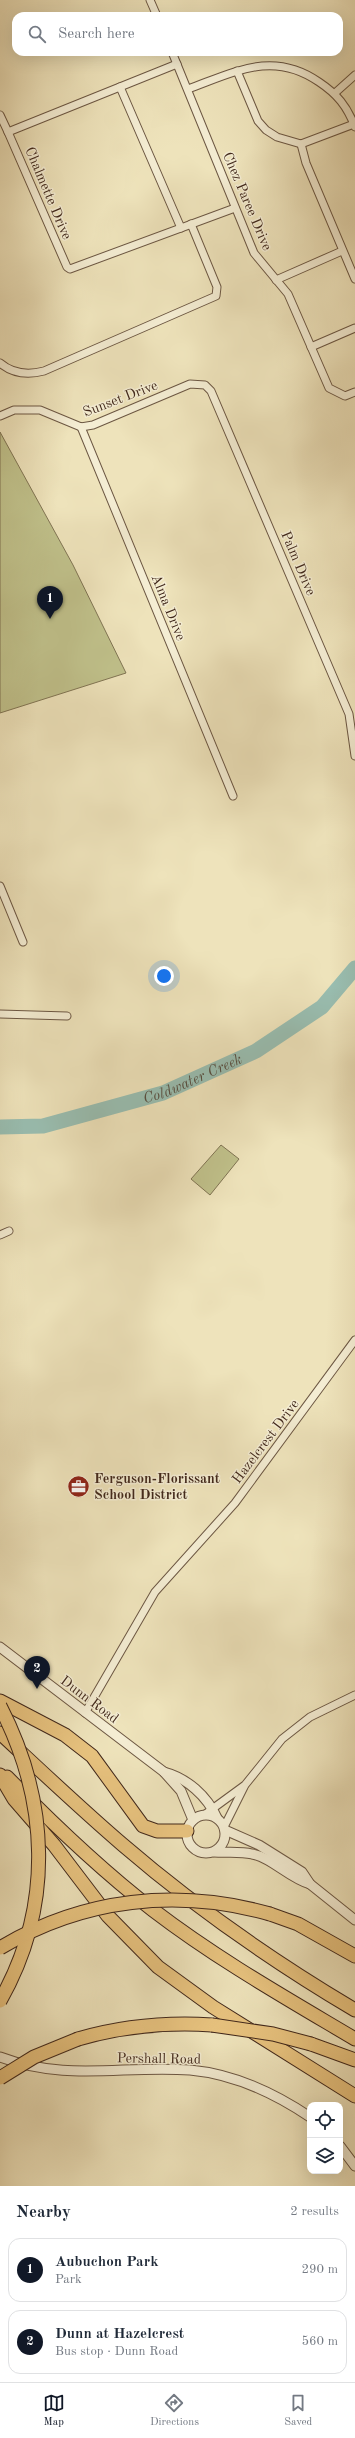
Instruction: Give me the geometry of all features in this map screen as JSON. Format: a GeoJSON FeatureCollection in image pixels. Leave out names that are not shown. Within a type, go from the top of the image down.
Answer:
{"type":"FeatureCollection","features":[{"type":"Feature","properties":{"kind":"highway"},"geometry":{"type":"LineString","coordinates":[[0,1701],[65,1735],[92,1756],[143,1826],[157,1832],[190,1825]]}},
{"type":"Feature","properties":{"kind":"highway"},"geometry":{"type":"LineString","coordinates":[[0,1706],[19,1746],[29,1777],[38,1825],[39,1859],[34,1912],[13,1977],[0,2001]]}},
{"type":"Feature","properties":{"kind":"highway"},"geometry":{"type":"LineString","coordinates":[[0,1733],[100,1826],[174,1887],[287,1968],[355,2010]]}},
{"type":"Feature","properties":{"kind":"highway"},"geometry":{"type":"LineString","coordinates":[[0,1770],[79,1847],[153,1910],[235,1967],[355,2039]]}},
{"type":"Feature","properties":{"kind":"highway"},"geometry":{"type":"LineString","coordinates":[[0,1774],[14,1799],[54,1845],[108,1916],[158,1967],[213,2007],[355,2096]]}},
{"type":"Feature","properties":{"kind":"highway"},"geometry":{"type":"LineString","coordinates":[[0,1948],[26,1933],[76,1913],[136,1901],[198,1900],[228,1904],[270,1914],[322,1936],[355,1956]]}},
{"type":"Feature","properties":{"kind":"highway"},"geometry":{"type":"LineString","coordinates":[[0,2078],[34,2057],[78,2039],[137,2026],[170,2024],[212,2025],[273,2034],[311,2044],[355,2060]]}},
{"type":"Feature","properties":{"kind":"street"},"geometry":{"type":"LineString","coordinates":[[150,0],[155,12]]}},
{"type":"Feature","properties":{"kind":"street","name":"Chez Paree Drive"},"geometry":{"type":"LineString","coordinates":[[174,56],[254,253],[288,294],[329,388],[337,394],[345,396],[355,392]]}},
{"type":"Feature","properties":{"kind":"street"},"geometry":{"type":"LineString","coordinates":[[0,115],[8,132],[177,64]]}},
{"type":"Feature","properties":{"kind":"street"},"geometry":{"type":"LineString","coordinates":[[188,89],[237,71],[257,66],[287,67],[312,77],[335,93],[349,112],[355,125],[301,144],[277,137],[266,130],[258,121],[237,71]]}},
{"type":"Feature","properties":{"kind":"street"},"geometry":{"type":"LineString","coordinates":[[335,93],[355,75]]}},
{"type":"Feature","properties":{"kind":"street"},"geometry":{"type":"LineString","coordinates":[[120,87],[181,228]]}},
{"type":"Feature","properties":{"kind":"street","name":"Chalmette Drive"},"geometry":{"type":"LineString","coordinates":[[8,132],[64,260],[70,269],[235,208]]}},
{"type":"Feature","properties":{"kind":"street"},"geometry":{"type":"LineString","coordinates":[[301,144],[306,164],[355,279]]}},
{"type":"Feature","properties":{"kind":"street"},"geometry":{"type":"LineString","coordinates":[[0,363],[9,369],[22,373],[44,371],[216,296],[217,287],[191,224]]}},
{"type":"Feature","properties":{"kind":"street"},"geometry":{"type":"LineString","coordinates":[[276,280],[342,251]]}},
{"type":"Feature","properties":{"kind":"street"},"geometry":{"type":"LineString","coordinates":[[311,347],[355,328]]}},
{"type":"Feature","properties":{"kind":"street","name":"Sunset Drive"},"geometry":{"type":"LineString","coordinates":[[0,416],[14,410],[40,410],[81,427],[93,425],[190,384],[205,386]]}},
{"type":"Feature","properties":{"kind":"street","name":"Palm Drive"},"geometry":{"type":"LineString","coordinates":[[205,386],[214,395],[349,714],[355,756]]}},
{"type":"Feature","properties":{"kind":"street","name":"Alma Drive"},"geometry":{"type":"LineString","coordinates":[[81,427],[233,796]]}},
{"type":"Feature","properties":{"kind":"street"},"geometry":{"type":"LineString","coordinates":[[0,886],[23,942]]}},
{"type":"Feature","properties":{"kind":"street"},"geometry":{"type":"LineString","coordinates":[[0,1014],[67,1016]]}},
{"type":"Feature","properties":{"kind":"street"},"geometry":{"type":"LineString","coordinates":[[0,1235],[9,1231]]}},
{"type":"Feature","properties":{"kind":"street","name":"Hazelcrest Drive"},"geometry":{"type":"LineString","coordinates":[[85,1713],[155,1592],[235,1503],[355,1340]]}},
{"type":"Feature","properties":{"kind":"street","name":"Dunn Road"},"geometry":{"type":"LineString","coordinates":[[0,1647],[164,1772],[181,1791],[190,1825]]}},
{"type":"Feature","properties":{"kind":"street"},"geometry":{"type":"LineString","coordinates":[[214,1852],[223,1844],[224,1828],[245,1786],[282,1739],[310,1717],[355,1695]]}},
{"type":"Feature","properties":{"kind":"street","name":"Dunn Road"},"geometry":{"type":"LineString","coordinates":[[164,1772],[177,1775],[207,1800],[213,1809],[216,1818]]}},
{"type":"Feature","properties":{"kind":"street"},"geometry":{"type":"LineString","coordinates":[[245,1786],[190,1825],[189,1842],[197,1851],[208,1854],[214,1852],[252,1854],[261,1857],[296,1880],[310,1884]]}},
{"type":"Feature","properties":{"kind":"street"},"geometry":{"type":"LineString","coordinates":[[204,1815],[216,1818],[224,1828],[259,1845],[302,1872],[310,1884],[355,1920]]}},
{"type":"Feature","properties":{"kind":"street","name":"Pershall Road"},"geometry":{"type":"LineString","coordinates":[[0,2057],[36,2067],[69,2072],[172,2070],[207,2072],[247,2083],[274,2094],[307,2115]]}},
{"type":"Feature","properties":{"kind":"street"},"geometry":{"type":"LineString","coordinates":[[343,2150],[355,2166]]}},
{"type":"Feature","properties":{"kind":"green space"},"geometry":{"type":"Polygon","coordinates":[[[0,432],[73,565],[126,673],[0,713],[0,432]]]}},
{"type":"Feature","properties":{"kind":"green space"},"geometry":{"type":"Polygon","coordinates":[[[221,1145],[239,1159],[210,1195],[191,1179],[221,1145]]]}},
{"type":"Feature","properties":{"kind":"waterway","name":"Coldwater Creek"},"geometry":{"type":"LineString","coordinates":[[0,1127],[43,1126],[163,1093],[256,1051],[322,1007],[355,968]]}},
{"type":"Feature","properties":{"kind":"place","name":"Aubuchon Park"},"geometry":{"type":"Point","coordinates":[50,619]}},
{"type":"Feature","properties":{"kind":"place","name":"Ferguson-Florissant School District"},"geometry":{"type":"Point","coordinates":[78,1486]}},
{"type":"Feature","properties":{"kind":"place","name":"Dunn at Hazelcrest"},"geometry":{"type":"Point","coordinates":[37,1689]}}]}
